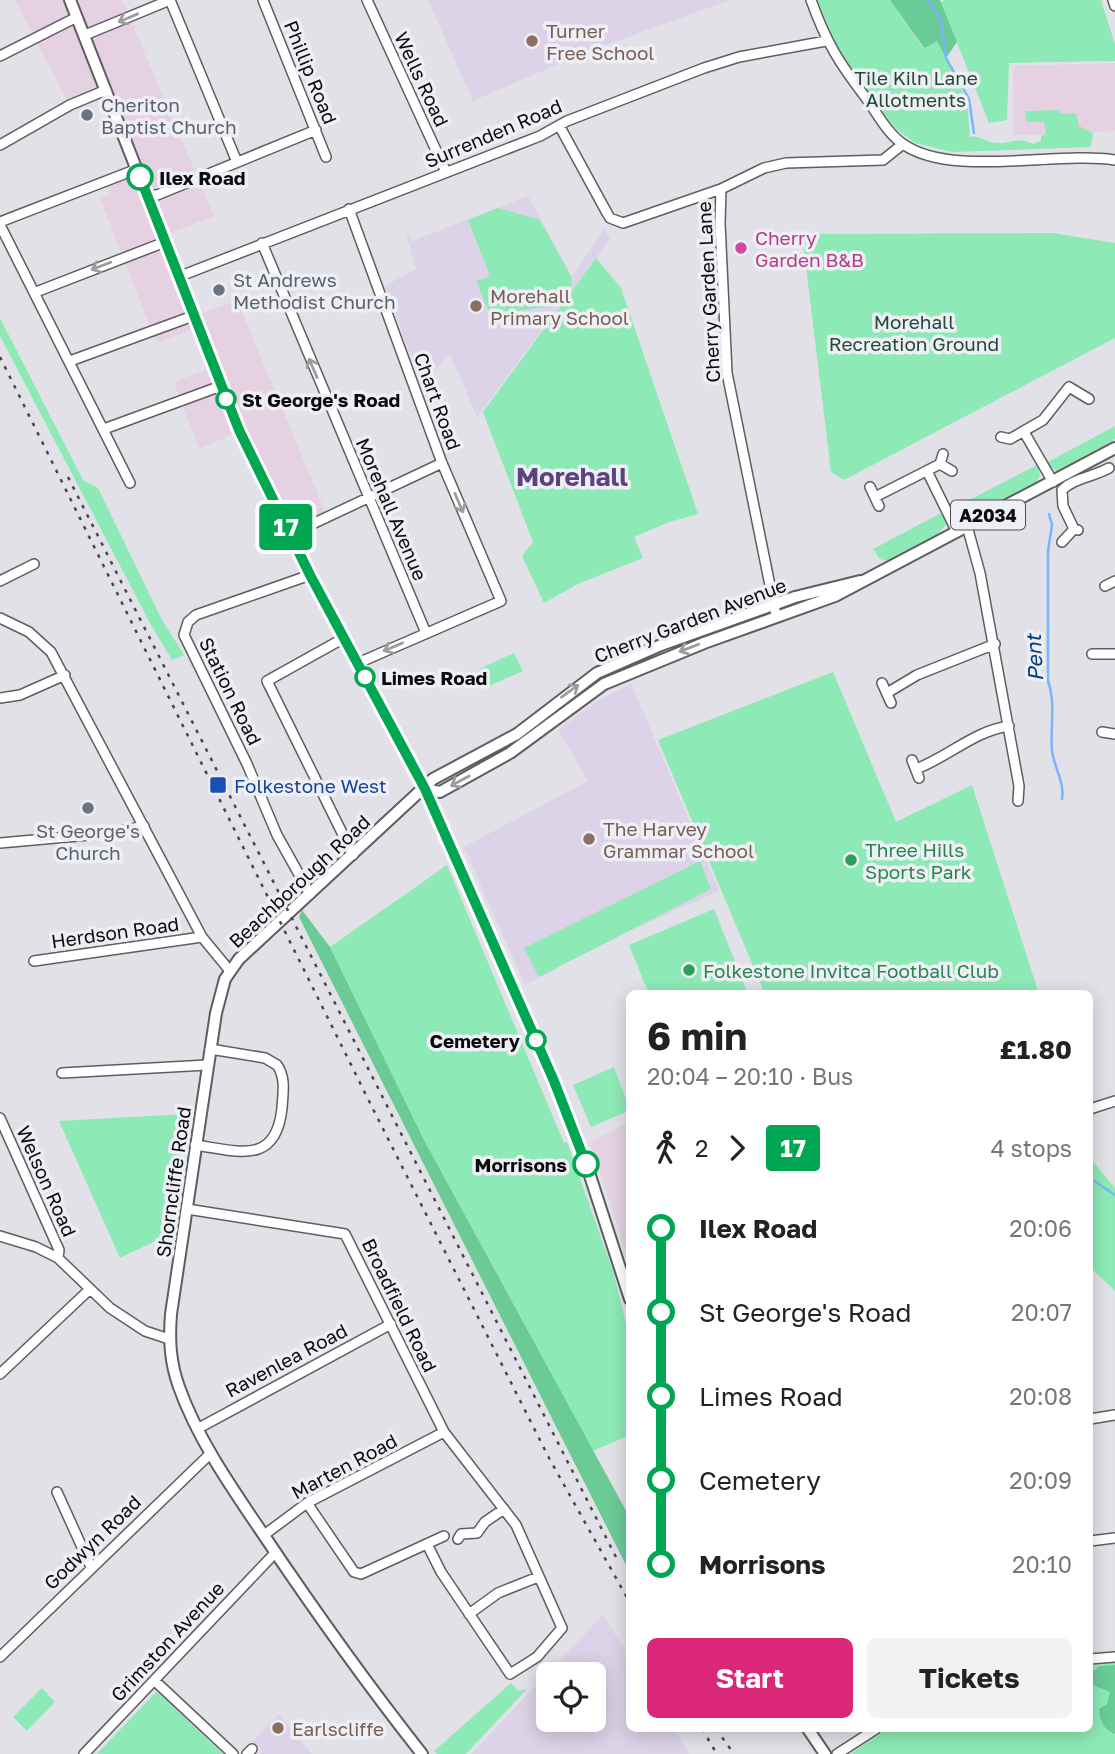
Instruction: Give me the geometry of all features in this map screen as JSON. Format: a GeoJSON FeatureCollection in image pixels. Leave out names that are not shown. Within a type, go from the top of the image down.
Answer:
{"type":"FeatureCollection","features":[{"type":"Feature","properties":{"kind":"main road"},"geometry":{"type":"LineString","coordinates":[[70,0],[220,386],[289,534],[425,789],[578,1140],[626,1287]]}},
{"type":"Feature","properties":{"kind":"main road","name":"Cherry Garden Avenue"},"geometry":{"type":"LineString","coordinates":[[860,581],[790,598],[775,610],[604,684],[510,753],[440,792],[425,789],[433,779],[517,734],[597,673],[654,648],[758,611],[775,610],[835,596],[1115,448]]}},
{"type":"Feature","properties":{"kind":"main road","name":"Beachborough Road"},"geometry":{"type":"LineString","coordinates":[[230,971],[239,959],[425,789]]}},
{"type":"Feature","properties":{"kind":"main road","name":"Shorncliffe Road"},"geometry":{"type":"LineString","coordinates":[[230,971],[225,979],[207,1065],[169,1339],[178,1386],[197,1429],[275,1553],[350,1663],[422,1754]]}},
{"type":"Feature","properties":{"kind":"main road"},"geometry":{"type":"LineString","coordinates":[[810,1732],[825,1754]]}},
{"type":"Feature","properties":{"kind":"street"},"geometry":{"type":"LineString","coordinates":[[85,35],[170,0],[237,162]]}},
{"type":"Feature","properties":{"kind":"street","name":"Phillip Road"},"geometry":{"type":"LineString","coordinates":[[263,0],[326,157]]}},
{"type":"Feature","properties":{"kind":"street","name":"Wells Road"},"geometry":{"type":"LineString","coordinates":[[367,0],[446,172]]}},
{"type":"Feature","properties":{"kind":"street"},"geometry":{"type":"LineString","coordinates":[[811,0],[836,60],[886,127],[904,144],[931,157],[952,160],[1084,157],[1115,160]]}},
{"type":"Feature","properties":{"kind":"street"},"geometry":{"type":"LineString","coordinates":[[1113,0],[1115,6]]}},
{"type":"Feature","properties":{"kind":"street"},"geometry":{"type":"LineString","coordinates":[[0,56],[77,16]]}},
{"type":"Feature","properties":{"kind":"street","name":"Surrenden Road"},"geometry":{"type":"LineString","coordinates":[[177,276],[704,68],[738,57],[826,41]]}},
{"type":"Feature","properties":{"kind":"street"},"geometry":{"type":"LineString","coordinates":[[0,145],[70,105],[106,90]]}},
{"type":"Feature","properties":{"kind":"street"},"geometry":{"type":"LineString","coordinates":[[559,127],[607,213],[616,221],[636,219],[721,189]]}},
{"type":"Feature","properties":{"kind":"street"},"geometry":{"type":"LineString","coordinates":[[147,195],[157,195],[316,130]]}},
{"type":"Feature","properties":{"kind":"street","name":"Cherry Garden Lane"},"geometry":{"type":"LineString","coordinates":[[775,610],[755,498],[727,373],[720,236],[721,189],[764,168],[786,163],[883,160],[904,144]]}},
{"type":"Feature","properties":{"kind":"street"},"geometry":{"type":"LineString","coordinates":[[130,483],[0,223],[137,169]]}},
{"type":"Feature","properties":{"kind":"street","name":"Chart Road"},"geometry":{"type":"LineString","coordinates":[[349,209],[442,463],[501,601],[426,634]]}},
{"type":"Feature","properties":{"kind":"street"},"geometry":{"type":"LineString","coordinates":[[36,292],[165,242]]}},
{"type":"Feature","properties":{"kind":"street","name":"Morehall Avenue"},"geometry":{"type":"LineString","coordinates":[[262,243],[426,634]]}},
{"type":"Feature","properties":{"kind":"street"},"geometry":{"type":"LineString","coordinates":[[70,361],[193,316]]}},
{"type":"Feature","properties":{"kind":"street"},"geometry":{"type":"LineString","coordinates":[[1001,437],[1010,439],[1046,417],[1071,383],[1088,399]]}},
{"type":"Feature","properties":{"kind":"street"},"geometry":{"type":"LineString","coordinates":[[104,429],[220,386]]}},
{"type":"Feature","properties":{"kind":"street"},"geometry":{"type":"LineString","coordinates":[[1024,432],[1053,482]]}},
{"type":"Feature","properties":{"kind":"street"},"geometry":{"type":"LineString","coordinates":[[870,487],[877,501],[940,464],[943,454]]}},
{"type":"Feature","properties":{"kind":"street"},"geometry":{"type":"LineString","coordinates":[[1092,460],[1099,473]]}},
{"type":"Feature","properties":{"kind":"street"},"geometry":{"type":"LineString","coordinates":[[289,534],[442,463]]}},
{"type":"Feature","properties":{"kind":"street"},"geometry":{"type":"LineString","coordinates":[[940,464],[953,471]]}},
{"type":"Feature","properties":{"kind":"street"},"geometry":{"type":"LineString","coordinates":[[1062,542],[1077,530],[1063,506],[1062,490],[1075,481],[1109,468]]}},
{"type":"Feature","properties":{"kind":"street"},"geometry":{"type":"LineString","coordinates":[[927,471],[962,529],[995,644],[1019,786],[1018,801]]}},
{"type":"Feature","properties":{"kind":"street"},"geometry":{"type":"LineString","coordinates":[[0,581],[34,564]]}},
{"type":"Feature","properties":{"kind":"street","name":"Station Road"},"geometry":{"type":"LineString","coordinates":[[310,575],[196,615],[188,622],[184,635],[247,764],[277,835],[310,894]]}},
{"type":"Feature","properties":{"kind":"street"},"geometry":{"type":"LineString","coordinates":[[1105,586],[1115,581]]}},
{"type":"Feature","properties":{"kind":"street"},"geometry":{"type":"LineString","coordinates":[[758,611],[770,588],[790,598]]}},
{"type":"Feature","properties":{"kind":"street"},"geometry":{"type":"LineString","coordinates":[[0,618],[46,645],[65,675],[202,937],[230,971]]}},
{"type":"Feature","properties":{"kind":"street"},"geometry":{"type":"LineString","coordinates":[[358,663],[426,634]]}},
{"type":"Feature","properties":{"kind":"street"},"geometry":{"type":"LineString","coordinates":[[344,638],[265,677],[353,855]]}},
{"type":"Feature","properties":{"kind":"street"},"geometry":{"type":"LineString","coordinates":[[887,694],[917,675],[995,644]]}},
{"type":"Feature","properties":{"kind":"street"},"geometry":{"type":"LineString","coordinates":[[1092,654],[1115,654]]}},
{"type":"Feature","properties":{"kind":"street"},"geometry":{"type":"LineString","coordinates":[[0,698],[20,695],[65,675]]}},
{"type":"Feature","properties":{"kind":"street"},"geometry":{"type":"LineString","coordinates":[[882,683],[891,703]]}},
{"type":"Feature","properties":{"kind":"street"},"geometry":{"type":"LineString","coordinates":[[916,769],[939,760],[977,736],[1009,726]]}},
{"type":"Feature","properties":{"kind":"street"},"geometry":{"type":"LineString","coordinates":[[1102,732],[1115,734]]}},
{"type":"Feature","properties":{"kind":"street"},"geometry":{"type":"LineString","coordinates":[[0,843],[111,833],[144,826]]}},
{"type":"Feature","properties":{"kind":"street","name":"Herdson Road"},"geometry":{"type":"LineString","coordinates":[[34,961],[202,937]]}},
{"type":"Feature","properties":{"kind":"street"},"geometry":{"type":"LineString","coordinates":[[195,1145],[246,1153],[258,1151],[271,1141],[280,1124],[284,1086],[277,1065],[265,1058],[210,1049]]}},
{"type":"Feature","properties":{"kind":"street"},"geometry":{"type":"LineString","coordinates":[[62,1073],[207,1065]]}},
{"type":"Feature","properties":{"kind":"street"},"geometry":{"type":"LineString","coordinates":[[1093,1108],[1115,1101]]}},
{"type":"Feature","properties":{"kind":"street","name":"Welson Road"},"geometry":{"type":"LineString","coordinates":[[0,1118],[32,1197],[59,1250],[58,1258]]}},
{"type":"Feature","properties":{"kind":"street","name":"Broadfield Road"},"geometry":{"type":"LineString","coordinates":[[187,1209],[345,1234],[444,1432],[516,1525],[562,1628],[537,1657],[510,1674],[469,1614]]}},
{"type":"Feature","properties":{"kind":"street"},"geometry":{"type":"LineString","coordinates":[[0,1236],[36,1247],[58,1258],[89,1290],[133,1324],[169,1339]]}},
{"type":"Feature","properties":{"kind":"street"},"geometry":{"type":"LineString","coordinates":[[0,1374],[89,1290]]}},
{"type":"Feature","properties":{"kind":"street","name":"Ravenlea Road"},"geometry":{"type":"LineString","coordinates":[[197,1429],[391,1324]]}},
{"type":"Feature","properties":{"kind":"street"},"geometry":{"type":"LineString","coordinates":[[1093,1419],[1115,1415]]}},
{"type":"Feature","properties":{"kind":"street","name":"Marten Road"},"geometry":{"type":"LineString","coordinates":[[264,1535],[307,1503],[444,1432]]}},
{"type":"Feature","properties":{"kind":"street","name":"Godwyn Road"},"geometry":{"type":"LineString","coordinates":[[0,1657],[211,1453]]}},
{"type":"Feature","properties":{"kind":"street"},"geometry":{"type":"LineString","coordinates":[[57,1492],[91,1567]]}},
{"type":"Feature","properties":{"kind":"street"},"geometry":{"type":"LineString","coordinates":[[307,1503],[354,1572],[361,1574],[444,1536]]}},
{"type":"Feature","properties":{"kind":"street"},"geometry":{"type":"LineString","coordinates":[[458,1539],[461,1534],[477,1532],[485,1522],[504,1509]]}},
{"type":"Feature","properties":{"kind":"street"},"geometry":{"type":"LineString","coordinates":[[1093,1541],[1115,1538]]}},
{"type":"Feature","properties":{"kind":"street"},"geometry":{"type":"LineString","coordinates":[[427,1544],[441,1572],[469,1614],[498,1593],[538,1577]]}},
{"type":"Feature","properties":{"kind":"street","name":"Grimston Avenue"},"geometry":{"type":"LineString","coordinates":[[85,1754],[275,1553]]}},
{"type":"Feature","properties":{"kind":"street"},"geometry":{"type":"LineString","coordinates":[[1093,1659],[1115,1657]]}},
{"type":"Feature","properties":{"kind":"street"},"geometry":{"type":"LineString","coordinates":[[155,1681],[233,1754]]}},
{"type":"Feature","properties":{"kind":"street"},"geometry":{"type":"LineString","coordinates":[[837,1754],[871,1732]]}},
{"type":"Feature","properties":{"kind":"shaded area"},"geometry":{"type":"Polygon","coordinates":[[[15,0],[122,0],[214,216],[166,235],[197,315],[237,300],[326,514],[290,531],[242,430],[199,449],[174,382],[210,368],[195,329],[158,342],[100,198],[111,194],[108,185],[134,174],[103,93],[71,108],[15,0]]]}},
{"type":"Feature","properties":{"kind":"shaded area","name":"Turner Free School"},"geometry":{"type":"Polygon","coordinates":[[[428,0],[731,0],[586,52],[473,101],[428,0]]]}},
{"type":"Feature","properties":{"kind":"shaded area"},"geometry":{"type":"Polygon","coordinates":[[[1115,63],[1115,131],[1014,135],[1013,66],[1115,63]]]}},
{"type":"Feature","properties":{"kind":"shaded area","name":"Morehall Primary School"},"geometry":{"type":"Polygon","coordinates":[[[528,196],[572,277],[605,228],[610,239],[477,417],[450,354],[422,385],[385,286],[416,269],[406,235],[409,234],[412,241],[528,196]]]}},
{"type":"Feature","properties":{"kind":"shaded area","name":"The Harvey Grammar School"},"geometry":{"type":"Polygon","coordinates":[[[631,683],[719,891],[607,941],[525,985],[464,847],[588,781],[558,730],[596,702],[631,683]]]}},
{"type":"Feature","properties":{"kind":"shaded area","name":"Morrisons"},"geometry":{"type":"Polygon","coordinates":[[[626,1124],[626,1253],[590,1142],[626,1124]]]}},
{"type":"Feature","properties":{"kind":"shaded area"},"geometry":{"type":"Polygon","coordinates":[[[603,1615],[626,1652],[626,1732],[676,1732],[689,1754],[471,1754],[536,1686],[536,1732],[606,1732],[606,1662],[558,1662],[603,1615]]]}},
{"type":"Feature","properties":{"kind":"shaded area","name":"Earlscliffe"},"geometry":{"type":"Polygon","coordinates":[[[279,1714],[312,1754],[260,1754],[262,1751],[252,1742],[279,1714]]]}},
{"type":"Feature","properties":{"kind":"green space","name":"Tile Kiln Lane Allotments"},"geometry":{"type":"Polygon","coordinates":[[[817,0],[890,0],[923,48],[937,40],[967,101],[970,137],[998,143],[1022,140],[1033,144],[1041,141],[1041,136],[1046,134],[1044,122],[1027,122],[1025,111],[1059,110],[1060,114],[1076,113],[1079,126],[1093,133],[1091,147],[952,152],[915,143],[894,127],[841,56],[817,0]]]}},
{"type":"Feature","properties":{"kind":"green space"},"geometry":{"type":"Polygon","coordinates":[[[890,0],[940,0],[957,42],[946,58],[937,41],[924,48],[890,0]]]}},
{"type":"Feature","properties":{"kind":"green space"},"geometry":{"type":"Polygon","coordinates":[[[1101,0],[1115,44],[1115,61],[1009,63],[1007,120],[989,123],[941,2],[1101,0]]]}},
{"type":"Feature","properties":{"kind":"green space"},"geometry":{"type":"Polygon","coordinates":[[[498,208],[540,220],[572,278],[571,286],[548,307],[490,314],[476,281],[490,276],[468,220],[498,208]]]}},
{"type":"Feature","properties":{"kind":"green space","name":"Morehall Recreation Ground"},"geometry":{"type":"Polygon","coordinates":[[[1052,233],[1115,243],[1115,338],[844,480],[831,472],[802,234],[1052,233]]]}},
{"type":"Feature","properties":{"kind":"green space"},"geometry":{"type":"Polygon","coordinates":[[[596,258],[621,288],[698,514],[669,522],[634,537],[643,558],[580,583],[544,603],[522,556],[533,542],[483,412],[596,258]]]}},
{"type":"Feature","properties":{"kind":"green space"},"geometry":{"type":"Polygon","coordinates":[[[0,318],[83,480],[98,488],[161,618],[184,655],[172,660],[151,625],[0,336],[0,318]]]}},
{"type":"Feature","properties":{"kind":"green space"},"geometry":{"type":"Polygon","coordinates":[[[1115,426],[1115,439],[1059,473],[1046,463],[1115,426]]]}},
{"type":"Feature","properties":{"kind":"green space"},"geometry":{"type":"Polygon","coordinates":[[[1037,465],[1040,475],[1034,487],[964,522],[953,518],[950,510],[1037,465]]]}},
{"type":"Feature","properties":{"kind":"green space"},"geometry":{"type":"Polygon","coordinates":[[[943,512],[947,524],[932,539],[890,562],[880,559],[873,549],[943,512]]]}},
{"type":"Feature","properties":{"kind":"green space"},"geometry":{"type":"Polygon","coordinates":[[[514,653],[523,671],[487,687],[479,669],[514,653]]]}},
{"type":"Feature","properties":{"kind":"green space","name":"Three Hills Sports Park"},"geometry":{"type":"Polygon","coordinates":[[[833,672],[896,822],[972,785],[1038,990],[763,990],[658,740],[833,672]]]}},
{"type":"Feature","properties":{"kind":"green space"},"geometry":{"type":"Polygon","coordinates":[[[700,861],[711,889],[539,977],[524,948],[700,861]]]}},
{"type":"Feature","properties":{"kind":"green space"},"geometry":{"type":"Polygon","coordinates":[[[447,865],[564,1143],[567,1142],[614,1274],[626,1324],[626,1437],[593,1451],[424,1140],[330,947],[447,865]]]}},
{"type":"Feature","properties":{"kind":"green space","name":"Folkestone Invitca Football Club"},"geometry":{"type":"Polygon","coordinates":[[[714,909],[746,990],[647,990],[629,945],[714,909]]]}},
{"type":"Feature","properties":{"kind":"green space"},"geometry":{"type":"Polygon","coordinates":[[[302,910],[330,947],[424,1140],[626,1511],[626,1565],[299,917],[302,910]]]}},
{"type":"Feature","properties":{"kind":"green space"},"geometry":{"type":"Polygon","coordinates":[[[614,1067],[626,1099],[626,1112],[591,1127],[573,1085],[614,1067]]]}},
{"type":"Feature","properties":{"kind":"green space"},"geometry":{"type":"Polygon","coordinates":[[[187,1114],[172,1233],[120,1258],[59,1121],[187,1114]]]}},
{"type":"Feature","properties":{"kind":"green space"},"geometry":{"type":"Polygon","coordinates":[[[1093,1162],[1115,1188],[1115,1291],[1093,1270],[1093,1162]]]}},
{"type":"Feature","properties":{"kind":"green space"},"geometry":{"type":"Polygon","coordinates":[[[1115,1663],[1115,1754],[850,1754],[883,1732],[1093,1732],[1093,1666],[1115,1663]]]}},
{"type":"Feature","properties":{"kind":"green space"},"geometry":{"type":"Polygon","coordinates":[[[1115,1665],[1115,1734],[1105,1727],[1099,1713],[1099,1709],[1107,1704],[1110,1692],[1093,1685],[1093,1671],[1100,1666],[1115,1665]]]}},
{"type":"Feature","properties":{"kind":"green space"},"geometry":{"type":"Polygon","coordinates":[[[511,1683],[518,1691],[527,1689],[466,1754],[437,1754],[434,1751],[511,1683]]]}},
{"type":"Feature","properties":{"kind":"green space"},"geometry":{"type":"Polygon","coordinates":[[[42,1688],[55,1702],[27,1731],[13,1717],[42,1688]]]}},
{"type":"Feature","properties":{"kind":"green space"},"geometry":{"type":"Polygon","coordinates":[[[156,1692],[159,1693],[223,1754],[97,1754],[156,1692]]]}},
{"type":"Feature","properties":{"kind":"waterway"},"geometry":{"type":"LineString","coordinates":[[927,0],[941,19],[946,58],[969,99],[974,133]]}},
{"type":"Feature","properties":{"kind":"waterway","name":"Pent"},"geometry":{"type":"LineString","coordinates":[[1049,514],[1052,525],[1048,551],[1048,681],[1052,707],[1052,751],[1062,787],[1062,799]]}},
{"type":"Feature","properties":{"kind":"waterway"},"geometry":{"type":"LineString","coordinates":[[1093,1180],[1115,1195]]}},
{"type":"Feature","properties":{"kind":"railway"},"geometry":{"type":"LineString","coordinates":[[0,357],[549,1458],[626,1596]]}},
{"type":"Feature","properties":{"kind":"railway"},"geometry":{"type":"LineString","coordinates":[[68,477],[619,1563]]}},
{"type":"Feature","properties":{"kind":"railway"},"geometry":{"type":"LineString","coordinates":[[704,1732],[717,1754]]}},
{"type":"Feature","properties":{"kind":"railway"},"geometry":{"type":"LineString","coordinates":[[718,1732],[734,1754]]}},
{"type":"Feature","properties":{"kind":"bus line","name":"17"},"geometry":{"type":"LineString","coordinates":[[140,177],[239,430],[310,575],[425,789],[554,1081],[586,1164]]}},
{"type":"Feature","properties":{"kind":"place","name":"Turner Free School"},"geometry":{"type":"Point","coordinates":[532,41]}},
{"type":"Feature","properties":{"kind":"place","name":"Cheriton Baptist Church"},"geometry":{"type":"Point","coordinates":[87,115]}},
{"type":"Feature","properties":{"kind":"place","name":"Ilex Road"},"geometry":{"type":"Point","coordinates":[140,177]}},
{"type":"Feature","properties":{"kind":"place","name":"Cherry Garden B&B"},"geometry":{"type":"Point","coordinates":[741,248]}},
{"type":"Feature","properties":{"kind":"place","name":"St Andrews Methodist Church"},"geometry":{"type":"Point","coordinates":[219,290]}},
{"type":"Feature","properties":{"kind":"place","name":"Morehall Primary School"},"geometry":{"type":"Point","coordinates":[476,306]}},
{"type":"Feature","properties":{"kind":"place","name":"St George's Road"},"geometry":{"type":"Point","coordinates":[226,399]}},
{"type":"Feature","properties":{"kind":"place","name":"Limes Road"},"geometry":{"type":"Point","coordinates":[365,677]}},
{"type":"Feature","properties":{"kind":"place","name":"Folkestone West"},"geometry":{"type":"Point","coordinates":[218,785]}},
{"type":"Feature","properties":{"kind":"place","name":"St George's Church"},"geometry":{"type":"Point","coordinates":[88,808]}},
{"type":"Feature","properties":{"kind":"place","name":"The Harvey Grammar School"},"geometry":{"type":"Point","coordinates":[589,839]}},
{"type":"Feature","properties":{"kind":"place","name":"Three Hills Sports Park"},"geometry":{"type":"Point","coordinates":[851,860]}},
{"type":"Feature","properties":{"kind":"place","name":"Folkestone Invitca Football Club"},"geometry":{"type":"Point","coordinates":[689,970]}},
{"type":"Feature","properties":{"kind":"place","name":"Cemetery"},"geometry":{"type":"Point","coordinates":[536,1040]}},
{"type":"Feature","properties":{"kind":"place","name":"Morrisons"},"geometry":{"type":"Point","coordinates":[586,1164]}},
{"type":"Feature","properties":{"kind":"place","name":"Earlscliffe"},"geometry":{"type":"Point","coordinates":[278,1728]}},
{"type":"Feature","properties":{"kind":"district","name":"Morehall"},"geometry":{"type":"Point","coordinates":[572,476]}}]}
